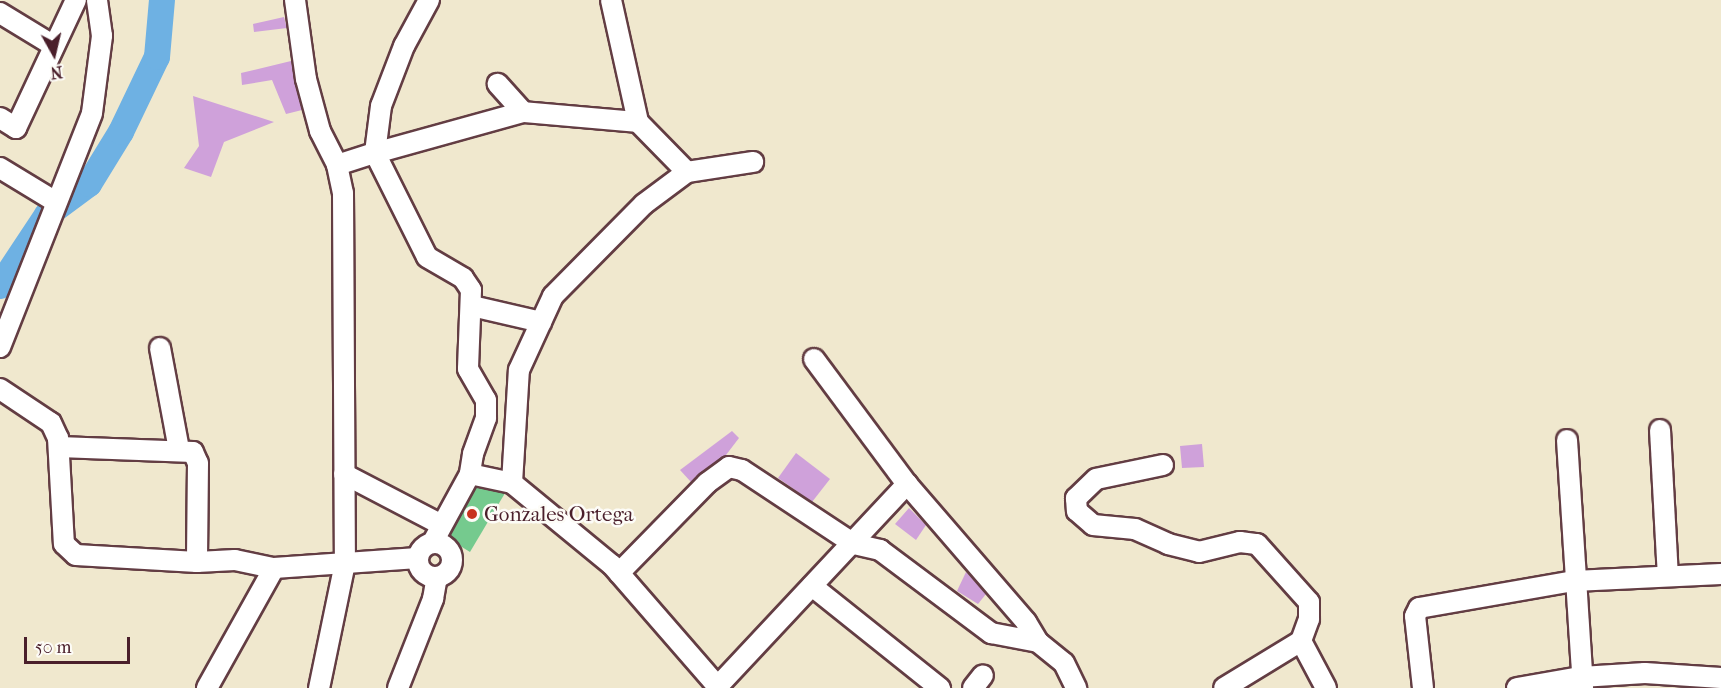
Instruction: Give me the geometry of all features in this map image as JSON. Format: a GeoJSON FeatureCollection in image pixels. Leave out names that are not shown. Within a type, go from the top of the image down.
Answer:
{"type":"FeatureCollection","features":[{"type":"Feature","properties":{"kind":"street"},"geometry":{"type":"LineString","coordinates":[[0,118],[16,128],[76,0]]}},
{"type":"Feature","properties":{"kind":"street"},"geometry":{"type":"LineString","coordinates":[[0,347],[92,113],[102,36],[97,0]]}},
{"type":"Feature","properties":{"kind":"street"},"geometry":{"type":"LineString","coordinates":[[295,0],[306,79],[320,131],[337,165],[343,193],[345,563],[319,688]]}},
{"type":"Feature","properties":{"kind":"street"},"geometry":{"type":"LineString","coordinates":[[429,0],[404,46],[381,106],[375,153],[427,257],[463,278],[471,290],[468,369],[486,400],[486,418],[470,474],[433,542],[421,549],[418,558],[424,573],[437,577],[449,570],[452,557],[446,546],[433,542]]}},
{"type":"Feature","properties":{"kind":"street"},"geometry":{"type":"LineString","coordinates":[[611,0],[638,122],[687,172]]}},
{"type":"Feature","properties":{"kind":"street"},"geometry":{"type":"LineString","coordinates":[[0,13],[54,46]]}},
{"type":"Feature","properties":{"kind":"street"},"geometry":{"type":"LineString","coordinates":[[498,84],[523,112]]}},
{"type":"Feature","properties":{"kind":"street"},"geometry":{"type":"LineString","coordinates":[[337,165],[523,112],[638,122]]}},
{"type":"Feature","properties":{"kind":"street"},"geometry":{"type":"LineString","coordinates":[[512,483],[519,370],[553,296],[644,204],[687,172],[753,162]]}},
{"type":"Feature","properties":{"kind":"street"},"geometry":{"type":"LineString","coordinates":[[0,168],[56,202]]}},
{"type":"Feature","properties":{"kind":"street"},"geometry":{"type":"LineString","coordinates":[[472,306],[541,322]]}},
{"type":"Feature","properties":{"kind":"street"},"geometry":{"type":"LineString","coordinates":[[160,348],[179,450]]}},
{"type":"Feature","properties":{"kind":"street"},"geometry":{"type":"LineString","coordinates":[[814,359],[908,484],[1026,622],[1038,642],[1064,663],[1084,688]]}},
{"type":"Feature","properties":{"kind":"street"},"geometry":{"type":"LineString","coordinates":[[0,389],[51,423],[59,447],[64,544],[76,555],[197,562],[236,560],[274,568],[418,558]]}},
{"type":"Feature","properties":{"kind":"street"},"geometry":{"type":"LineString","coordinates":[[1660,430],[1668,576]]}},
{"type":"Feature","properties":{"kind":"street"},"geometry":{"type":"LineString","coordinates":[[1567,440],[1582,682]]}},
{"type":"Feature","properties":{"kind":"street"},"geometry":{"type":"LineString","coordinates":[[59,447],[193,452],[198,463],[197,562]]}},
{"type":"Feature","properties":{"kind":"street"},"geometry":{"type":"LineString","coordinates":[[1163,465],[1096,479],[1076,498],[1077,511],[1093,525],[1135,529],[1168,544],[1199,552],[1240,542],[1257,544],[1309,602],[1309,619],[1301,641],[1224,688]]}},
{"type":"Feature","properties":{"kind":"street"},"geometry":{"type":"LineString","coordinates":[[619,573],[707,483],[729,466],[742,470],[854,544],[880,550],[992,633],[1038,642]]}},
{"type":"Feature","properties":{"kind":"street"},"geometry":{"type":"LineString","coordinates":[[344,474],[442,525]]}},
{"type":"Feature","properties":{"kind":"street"},"geometry":{"type":"LineString","coordinates":[[470,474],[512,483],[619,573],[719,687],[908,484]]}},
{"type":"Feature","properties":{"kind":"street"},"geometry":{"type":"LineString","coordinates":[[207,688],[274,568]]}},
{"type":"Feature","properties":{"kind":"street"},"geometry":{"type":"LineString","coordinates":[[1423,688],[1415,616],[1419,608],[1574,581],[1721,574]]}},
{"type":"Feature","properties":{"kind":"street"},"geometry":{"type":"LineString","coordinates":[[398,688],[433,599],[437,577]]}},
{"type":"Feature","properties":{"kind":"street"},"geometry":{"type":"LineString","coordinates":[[813,586],[940,688]]}},
{"type":"Feature","properties":{"kind":"street"},"geometry":{"type":"LineString","coordinates":[[1301,641],[1326,688]]}},
{"type":"Feature","properties":{"kind":"street"},"geometry":{"type":"LineString","coordinates":[[1064,663],[1076,688]]}},
{"type":"Feature","properties":{"kind":"street"},"geometry":{"type":"LineString","coordinates":[[1517,688],[1645,673],[1721,678]]}},
{"type":"Feature","properties":{"kind":"green space","name":"Gonzales Ortega"},"geometry":{"type":"Polygon","coordinates":[[[478,476],[511,483],[470,552],[439,533],[478,476]]]}},
{"type":"Feature","properties":{"kind":"building"},"geometry":{"type":"Polygon","coordinates":[[[284,17],[287,28],[254,32],[253,24],[284,17]]]}},
{"type":"Feature","properties":{"kind":"building"},"geometry":{"type":"Polygon","coordinates":[[[291,61],[302,110],[286,114],[272,80],[242,85],[241,73],[291,61]]]}},
{"type":"Feature","properties":{"kind":"building"},"geometry":{"type":"Polygon","coordinates":[[[193,96],[274,122],[224,142],[211,177],[184,168],[199,146],[193,96]]]}},
{"type":"Feature","properties":{"kind":"building"},"geometry":{"type":"Polygon","coordinates":[[[732,431],[739,438],[726,455],[691,482],[680,470],[732,431]]]}},
{"type":"Feature","properties":{"kind":"building"},"geometry":{"type":"Polygon","coordinates":[[[1202,444],[1204,467],[1182,468],[1180,446],[1202,444]]]}},
{"type":"Feature","properties":{"kind":"building"},"geometry":{"type":"Polygon","coordinates":[[[796,453],[830,479],[812,502],[778,478],[796,453]]]}},
{"type":"Feature","properties":{"kind":"building"},"geometry":{"type":"Polygon","coordinates":[[[909,508],[926,525],[916,540],[895,524],[909,508]]]}},
{"type":"Feature","properties":{"kind":"building"},"geometry":{"type":"Polygon","coordinates":[[[966,572],[986,594],[978,604],[957,591],[966,572]]]}},
{"type":"Feature","properties":{"kind":"waterway"},"geometry":{"type":"LineString","coordinates":[[0,286],[47,215],[89,184],[121,132],[157,57],[162,0]]}},
{"type":"Feature","properties":{"kind":"place","name":"Gonzales Ortega"},"geometry":{"type":"Point","coordinates":[472,514]}}]}
